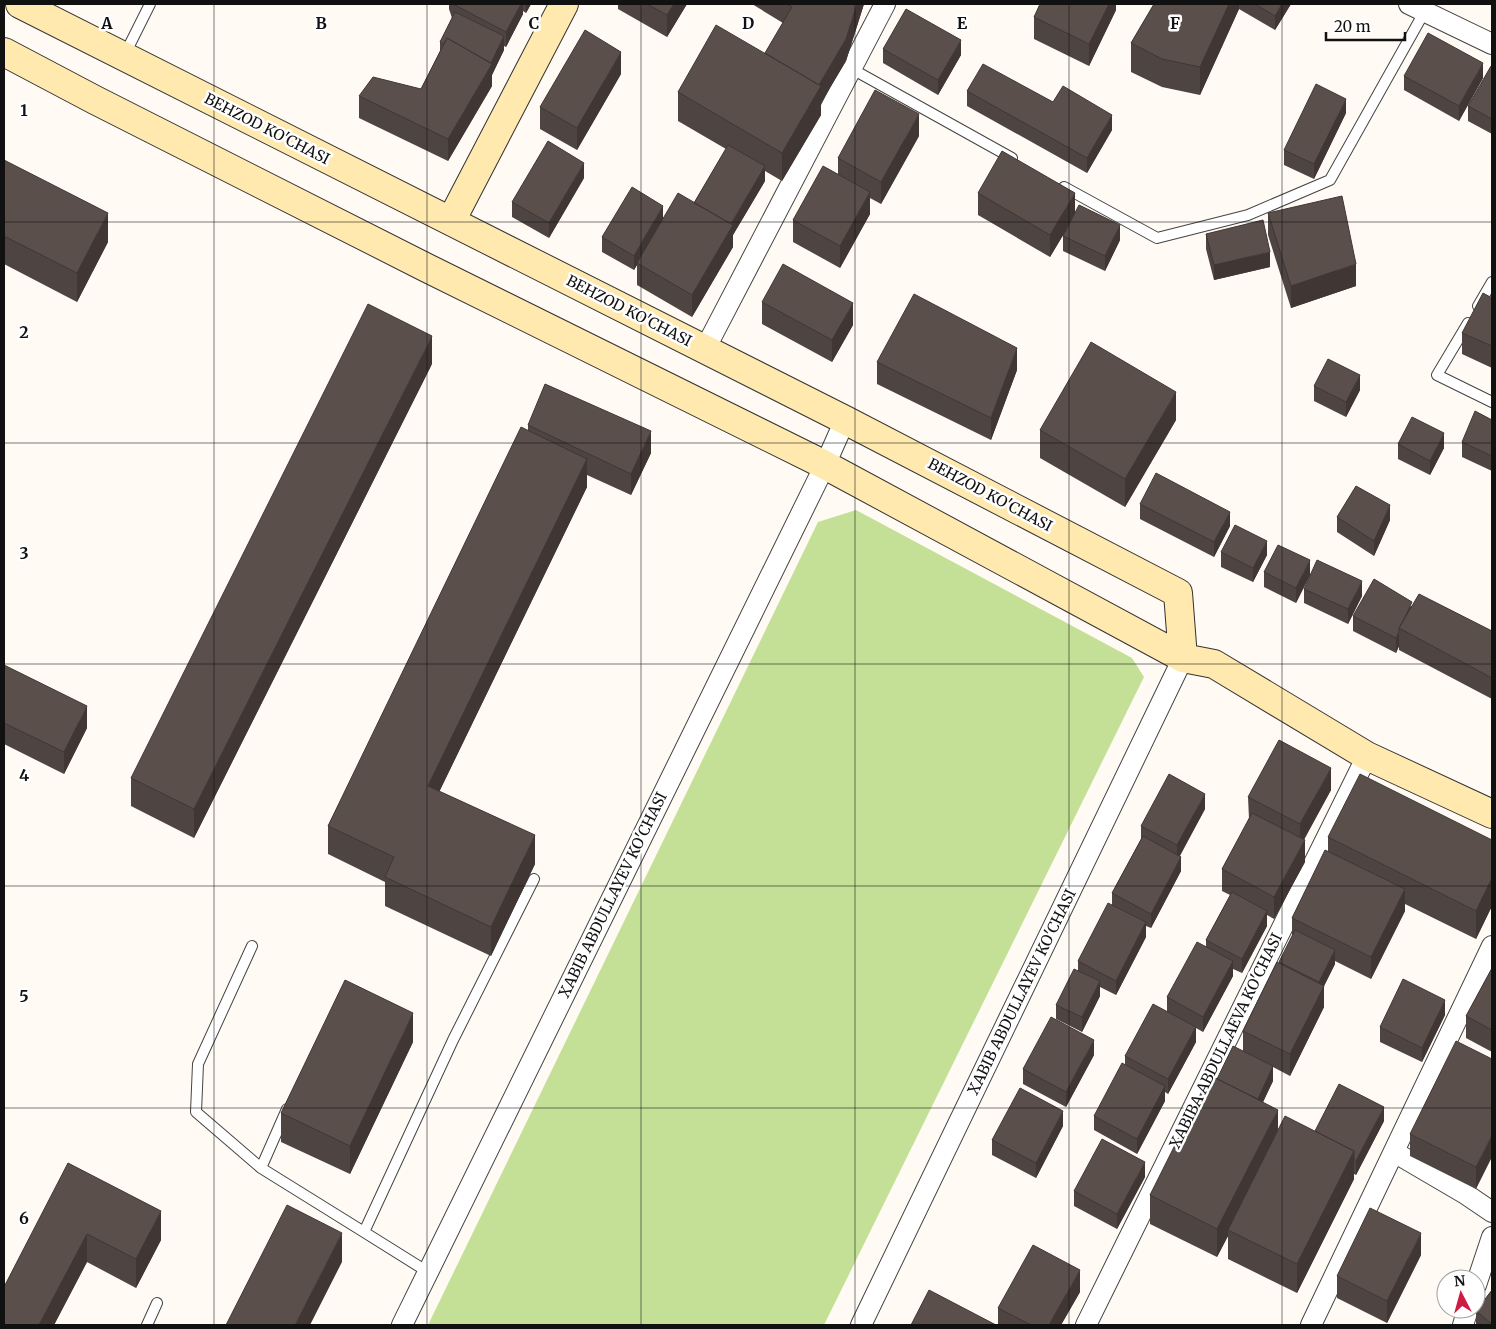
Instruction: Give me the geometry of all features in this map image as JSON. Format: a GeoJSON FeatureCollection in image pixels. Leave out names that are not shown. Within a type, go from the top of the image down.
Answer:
{"type":"FeatureCollection","features":[{"type":"Feature","properties":{"kind":"street","name":"BEHZOD KO'CHASI"},"geometry":{"type":"LineString","coordinates":[[20,4],[846,420],[1178,593],[1183,658]]}},
{"type":"Feature","properties":{"kind":"street"},"geometry":{"type":"LineString","coordinates":[[451,221],[564,4]]}},
{"type":"Feature","properties":{"kind":"street"},"geometry":{"type":"LineString","coordinates":[[704,349],[885,4]]}},
{"type":"Feature","properties":{"kind":"street"},"geometry":{"type":"LineString","coordinates":[[1421,6],[1492,44]]}},
{"type":"Feature","properties":{"kind":"street"},"geometry":{"type":"LineString","coordinates":[[4,52],[104,105],[419,264],[825,465],[1183,658],[1214,664],[1367,756],[1492,814]]}},
{"type":"Feature","properties":{"kind":"street","name":"XABIB ABDULLAYEV KO'CHASI"},"geometry":{"type":"LineString","coordinates":[[402,1325],[846,420]]}},
{"type":"Feature","properties":{"kind":"street","name":"XABIB ABDULLAYEV KO'CHASI"},"geometry":{"type":"LineString","coordinates":[[861,1325],[1183,658]]}},
{"type":"Feature","properties":{"kind":"street","name":"XABIBA ABDULLAEVA KO'CHASI"},"geometry":{"type":"LineString","coordinates":[[1086,1325],[1367,756]]}},
{"type":"Feature","properties":{"kind":"street"},"geometry":{"type":"LineString","coordinates":[[1311,1325],[1492,946]]}},
{"type":"Feature","properties":{"kind":"street"},"geometry":{"type":"LineString","coordinates":[[1394,1152],[1464,1193],[1492,1212]]}},
{"type":"Feature","properties":{"kind":"street"},"geometry":{"type":"LineString","coordinates":[[1481,1269],[1492,1237]]}},
{"type":"Feature","properties":{"kind":"lane"},"geometry":{"type":"LineString","coordinates":[[124,57],[150,4]]}},
{"type":"Feature","properties":{"kind":"lane"},"geometry":{"type":"LineString","coordinates":[[1052,180],[1157,238],[1248,215],[1330,180],[1421,6]]}},
{"type":"Feature","properties":{"kind":"lane"},"geometry":{"type":"LineString","coordinates":[[852,69],[1017,161]]}},
{"type":"Feature","properties":{"kind":"lane"},"geometry":{"type":"LineString","coordinates":[[1492,282],[1437,374],[1492,402]]}},
{"type":"Feature","properties":{"kind":"lane"},"geometry":{"type":"LineString","coordinates":[[364,1232],[453,1040],[534,879]]}},
{"type":"Feature","properties":{"kind":"lane"},"geometry":{"type":"LineString","coordinates":[[252,946],[198,1064],[196,1112],[261,1168],[428,1272]]}},
{"type":"Feature","properties":{"kind":"lane"},"geometry":{"type":"LineString","coordinates":[[261,1168],[292,1098]]}},
{"type":"Feature","properties":{"kind":"lane"},"geometry":{"type":"LineString","coordinates":[[147,1325],[157,1303]]}},
{"type":"Feature","properties":{"kind":"green space"},"geometry":{"type":"Polygon","coordinates":[[[856,510],[1132,658],[1144,677],[824,1325],[428,1325],[818,522],[856,510]]]}},
{"type":"Feature","properties":{"kind":"building"},"geometry":{"type":"Polygon","coordinates":[[[453,4],[521,4],[506,32],[453,4]]]}},
{"type":"Feature","properties":{"kind":"building"},"geometry":{"type":"Polygon","coordinates":[[[647,4],[674,4],[667,15],[647,4]]]}},
{"type":"Feature","properties":{"kind":"building"},"geometry":{"type":"Polygon","coordinates":[[[787,4],[857,4],[846,39],[819,85],[765,53],[792,7],[787,4]]]}},
{"type":"Feature","properties":{"kind":"building"},"geometry":{"type":"Polygon","coordinates":[[[1040,4],[1109,4],[1089,44],[1034,17],[1040,4]]]}},
{"type":"Feature","properties":{"kind":"building"},"geometry":{"type":"Polygon","coordinates":[[[1154,4],[1229,4],[1200,67],[1162,59],[1131,43],[1154,4]]]}},
{"type":"Feature","properties":{"kind":"building"},"geometry":{"type":"Polygon","coordinates":[[[1255,4],[1282,4],[1275,16],[1255,4]]]}},
{"type":"Feature","properties":{"kind":"building"},"geometry":{"type":"Polygon","coordinates":[[[906,9],[961,40],[938,80],[883,49],[906,9]]]}},
{"type":"Feature","properties":{"kind":"building"},"geometry":{"type":"Polygon","coordinates":[[[455,12],[504,36],[491,63],[447,38],[444,44],[440,42],[455,12]]]}},
{"type":"Feature","properties":{"kind":"building"},"geometry":{"type":"Polygon","coordinates":[[[716,25],[821,86],[782,153],[678,92],[716,25]]]}},
{"type":"Feature","properties":{"kind":"building"},"geometry":{"type":"Polygon","coordinates":[[[585,30],[621,52],[577,128],[540,107],[585,30]]]}},
{"type":"Feature","properties":{"kind":"building"},"geometry":{"type":"Polygon","coordinates":[[[1428,33],[1483,63],[1459,106],[1404,76],[1428,33]]]}},
{"type":"Feature","properties":{"kind":"building"},"geometry":{"type":"Polygon","coordinates":[[[447,38],[492,64],[448,139],[359,96],[373,77],[421,89],[447,38]]]}},
{"type":"Feature","properties":{"kind":"building"},"geometry":{"type":"Polygon","coordinates":[[[983,64],[1053,102],[1063,86],[1112,115],[1087,158],[967,91],[983,64]]]}},
{"type":"Feature","properties":{"kind":"building"},"geometry":{"type":"Polygon","coordinates":[[[1492,67],[1492,119],[1468,106],[1492,67]]]}},
{"type":"Feature","properties":{"kind":"building"},"geometry":{"type":"Polygon","coordinates":[[[1316,84],[1346,99],[1314,164],[1284,150],[1316,84]]]}},
{"type":"Feature","properties":{"kind":"building"},"geometry":{"type":"Polygon","coordinates":[[[875,90],[919,114],[881,182],[838,158],[875,90]]]}},
{"type":"Feature","properties":{"kind":"building"},"geometry":{"type":"Polygon","coordinates":[[[548,141],[584,163],[549,223],[512,202],[548,141]]]}},
{"type":"Feature","properties":{"kind":"building"},"geometry":{"type":"Polygon","coordinates":[[[728,145],[765,166],[731,224],[694,203],[728,145]]]}},
{"type":"Feature","properties":{"kind":"building"},"geometry":{"type":"Polygon","coordinates":[[[1002,151],[1075,193],[1050,235],[978,193],[1002,151]]]}},
{"type":"Feature","properties":{"kind":"building"},"geometry":{"type":"Polygon","coordinates":[[[4,160],[108,213],[77,273],[4,236],[4,160]]]}},
{"type":"Feature","properties":{"kind":"building"},"geometry":{"type":"Polygon","coordinates":[[[823,166],[870,192],[840,246],[793,220],[823,166]]]}},
{"type":"Feature","properties":{"kind":"building"},"geometry":{"type":"Polygon","coordinates":[[[632,187],[663,206],[634,256],[602,237],[632,187]]]}},
{"type":"Feature","properties":{"kind":"building"},"geometry":{"type":"Polygon","coordinates":[[[678,193],[733,225],[692,295],[637,263],[678,193]]]}},
{"type":"Feature","properties":{"kind":"building"},"geometry":{"type":"Polygon","coordinates":[[[1342,196],[1356,264],[1291,286],[1268,213],[1342,196]]]}},
{"type":"Feature","properties":{"kind":"building"},"geometry":{"type":"Polygon","coordinates":[[[1079,205],[1120,225],[1105,256],[1063,236],[1079,205]]]}},
{"type":"Feature","properties":{"kind":"building"},"geometry":{"type":"Polygon","coordinates":[[[1263,220],[1270,252],[1214,265],[1206,234],[1263,220]]]}},
{"type":"Feature","properties":{"kind":"building"},"geometry":{"type":"Polygon","coordinates":[[[783,264],[853,303],[832,340],[762,302],[783,264]]]}},
{"type":"Feature","properties":{"kind":"building"},"geometry":{"type":"Polygon","coordinates":[[[1483,293],[1492,298],[1492,346],[1462,333],[1483,293]]]}},
{"type":"Feature","properties":{"kind":"building"},"geometry":{"type":"Polygon","coordinates":[[[914,294],[1017,348],[991,418],[877,362],[914,294]]]}},
{"type":"Feature","properties":{"kind":"building"},"geometry":{"type":"Polygon","coordinates":[[[368,304],[432,336],[194,809],[131,778],[368,304]]]}},
{"type":"Feature","properties":{"kind":"building"},"geometry":{"type":"Polygon","coordinates":[[[1091,342],[1176,392],[1125,479],[1040,430],[1091,342]]]}},
{"type":"Feature","properties":{"kind":"building"},"geometry":{"type":"Polygon","coordinates":[[[1328,359],[1360,375],[1346,402],[1314,386],[1328,359]]]}},
{"type":"Feature","properties":{"kind":"building"},"geometry":{"type":"Polygon","coordinates":[[[545,384],[651,431],[631,474],[528,425],[545,384]]]}},
{"type":"Feature","properties":{"kind":"building"},"geometry":{"type":"Polygon","coordinates":[[[1475,411],[1492,420],[1492,456],[1462,442],[1475,411]]]}},
{"type":"Feature","properties":{"kind":"building"},"geometry":{"type":"Polygon","coordinates":[[[1412,417],[1444,433],[1430,461],[1398,444],[1412,417]]]}},
{"type":"Feature","properties":{"kind":"building"},"geometry":{"type":"Polygon","coordinates":[[[521,427],[587,459],[428,786],[535,835],[491,927],[385,877],[394,857],[328,826],[521,427]]]}},
{"type":"Feature","properties":{"kind":"building"},"geometry":{"type":"Polygon","coordinates":[[[1156,473],[1230,512],[1214,542],[1140,504],[1156,473]]]}},
{"type":"Feature","properties":{"kind":"building"},"geometry":{"type":"Polygon","coordinates":[[[1356,486],[1390,505],[1374,541],[1337,517],[1356,486]]]}},
{"type":"Feature","properties":{"kind":"building"},"geometry":{"type":"Polygon","coordinates":[[[1235,525],[1267,541],[1253,568],[1221,552],[1235,525]]]}},
{"type":"Feature","properties":{"kind":"building"},"geometry":{"type":"Polygon","coordinates":[[[1278,545],[1310,560],[1296,588],[1264,572],[1278,545]]]}},
{"type":"Feature","properties":{"kind":"building"},"geometry":{"type":"Polygon","coordinates":[[[1317,560],[1362,581],[1348,609],[1304,589],[1317,560]]]}},
{"type":"Feature","properties":{"kind":"building"},"geometry":{"type":"Polygon","coordinates":[[[1374,579],[1412,602],[1396,638],[1353,616],[1374,579]]]}},
{"type":"Feature","properties":{"kind":"building"},"geometry":{"type":"Polygon","coordinates":[[[1419,594],[1492,631],[1492,678],[1399,628],[1419,594]]]}},
{"type":"Feature","properties":{"kind":"building"},"geometry":{"type":"Polygon","coordinates":[[[4,665],[87,706],[64,752],[4,723],[4,665]]]}},
{"type":"Feature","properties":{"kind":"building"},"geometry":{"type":"Polygon","coordinates":[[[1279,740],[1331,768],[1300,824],[1248,797],[1279,740]]]}},
{"type":"Feature","properties":{"kind":"building"},"geometry":{"type":"Polygon","coordinates":[[[1169,774],[1205,794],[1177,845],[1141,826],[1169,774]]]}},
{"type":"Feature","properties":{"kind":"building"},"geometry":{"type":"Polygon","coordinates":[[[1360,774],[1492,840],[1492,878],[1476,911],[1328,837],[1360,774]]]}},
{"type":"Feature","properties":{"kind":"building"},"geometry":{"type":"Polygon","coordinates":[[[1252,813],[1305,840],[1274,897],[1222,869],[1252,813]]]}},
{"type":"Feature","properties":{"kind":"building"},"geometry":{"type":"Polygon","coordinates":[[[1143,836],[1181,857],[1151,914],[1112,893],[1143,836]]]}},
{"type":"Feature","properties":{"kind":"building"},"geometry":{"type":"Polygon","coordinates":[[[1325,850],[1405,889],[1371,957],[1292,918],[1325,850]]]}},
{"type":"Feature","properties":{"kind":"building"},"geometry":{"type":"Polygon","coordinates":[[[1232,892],[1267,911],[1242,959],[1206,940],[1232,892]]]}},
{"type":"Feature","properties":{"kind":"building"},"geometry":{"type":"Polygon","coordinates":[[[1108,903],[1146,922],[1116,981],[1078,961],[1108,903]]]}},
{"type":"Feature","properties":{"kind":"building"},"geometry":{"type":"Polygon","coordinates":[[[1295,930],[1335,950],[1319,982],[1279,962],[1295,930]]]}},
{"type":"Feature","properties":{"kind":"building"},"geometry":{"type":"Polygon","coordinates":[[[1197,942],[1233,961],[1203,1017],[1167,997],[1197,942]]]}},
{"type":"Feature","properties":{"kind":"building"},"geometry":{"type":"Polygon","coordinates":[[[1277,962],[1324,986],[1290,1054],[1243,1031],[1277,962]]]}},
{"type":"Feature","properties":{"kind":"building"},"geometry":{"type":"Polygon","coordinates":[[[1492,968],[1492,1030],[1466,1016],[1492,968]]]}},
{"type":"Feature","properties":{"kind":"building"},"geometry":{"type":"Polygon","coordinates":[[[1074,969],[1100,981],[1082,1017],[1056,1005],[1074,969]]]}},
{"type":"Feature","properties":{"kind":"building"},"geometry":{"type":"Polygon","coordinates":[[[1403,979],[1445,1000],[1422,1048],[1380,1027],[1403,979]]]}},
{"type":"Feature","properties":{"kind":"building"},"geometry":{"type":"Polygon","coordinates":[[[345,980],[413,1013],[350,1146],[281,1113],[345,980]]]}},
{"type":"Feature","properties":{"kind":"building"},"geometry":{"type":"Polygon","coordinates":[[[1153,1004],[1196,1027],[1168,1079],[1125,1056],[1153,1004]]]}},
{"type":"Feature","properties":{"kind":"building"},"geometry":{"type":"Polygon","coordinates":[[[1051,1017],[1094,1040],[1066,1092],[1023,1069],[1051,1017]]]}},
{"type":"Feature","properties":{"kind":"building"},"geometry":{"type":"Polygon","coordinates":[[[1456,1041],[1492,1059],[1492,1135],[1476,1167],[1410,1134],[1456,1041]]]}},
{"type":"Feature","properties":{"kind":"building"},"geometry":{"type":"Polygon","coordinates":[[[1233,1046],[1273,1066],[1258,1099],[1217,1079],[1233,1046]]]}},
{"type":"Feature","properties":{"kind":"building"},"geometry":{"type":"Polygon","coordinates":[[[1122,1063],[1165,1086],[1137,1139],[1094,1116],[1122,1063]]]}},
{"type":"Feature","properties":{"kind":"building"},"geometry":{"type":"Polygon","coordinates":[[[1210,1075],[1278,1110],[1217,1229],[1150,1195],[1210,1075]]]}},
{"type":"Feature","properties":{"kind":"building"},"geometry":{"type":"Polygon","coordinates":[[[1339,1084],[1384,1107],[1356,1161],[1354,1159],[1354,1151],[1315,1131],[1339,1084]]]}},
{"type":"Feature","properties":{"kind":"building"},"geometry":{"type":"Polygon","coordinates":[[[1020,1088],[1063,1111],[1036,1163],[992,1140],[1020,1088]]]}},
{"type":"Feature","properties":{"kind":"building"},"geometry":{"type":"Polygon","coordinates":[[[1285,1116],[1354,1151],[1297,1264],[1228,1230],[1285,1116]]]}},
{"type":"Feature","properties":{"kind":"building"},"geometry":{"type":"Polygon","coordinates":[[[1102,1139],[1145,1162],[1117,1214],[1074,1191],[1102,1139]]]}},
{"type":"Feature","properties":{"kind":"building"},"geometry":{"type":"Polygon","coordinates":[[[68,1163],[161,1211],[136,1259],[87,1234],[39,1325],[4,1325],[4,1287],[68,1163]]]}},
{"type":"Feature","properties":{"kind":"building"},"geometry":{"type":"Polygon","coordinates":[[[287,1205],[342,1233],[295,1325],[226,1325],[287,1205]]]}},
{"type":"Feature","properties":{"kind":"building"},"geometry":{"type":"Polygon","coordinates":[[[1370,1208],[1421,1233],[1387,1301],[1337,1276],[1370,1208]]]}},
{"type":"Feature","properties":{"kind":"building"},"geometry":{"type":"Polygon","coordinates":[[[1033,1245],[1080,1270],[1049,1325],[1031,1325],[998,1308],[1033,1245]]]}},
{"type":"Feature","properties":{"kind":"building"},"geometry":{"type":"Polygon","coordinates":[[[929,1290],[996,1325],[911,1325],[929,1290]]]}},
{"type":"Feature","properties":{"kind":"building"},"geometry":{"type":"Polygon","coordinates":[[[1492,1290],[1492,1324],[1486,1319],[1486,1298],[1492,1290]]]}}]}
